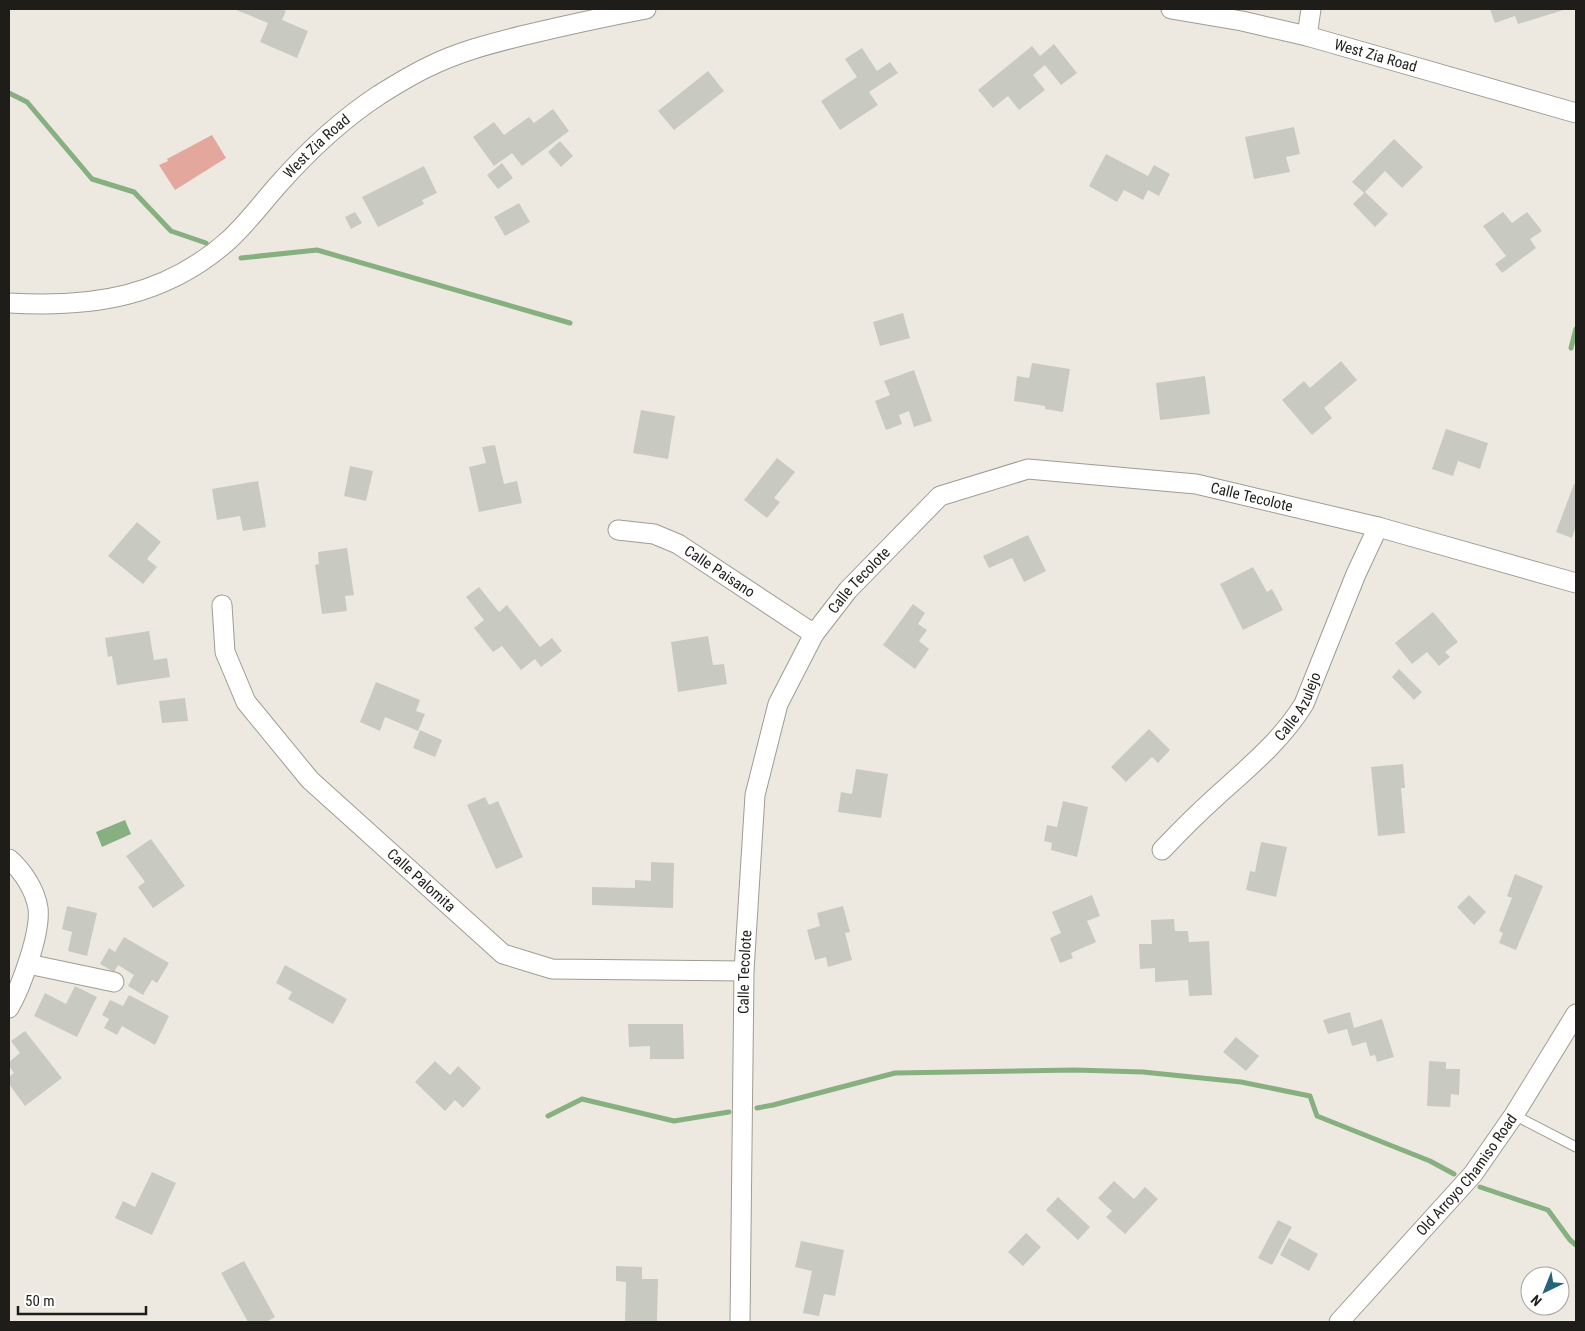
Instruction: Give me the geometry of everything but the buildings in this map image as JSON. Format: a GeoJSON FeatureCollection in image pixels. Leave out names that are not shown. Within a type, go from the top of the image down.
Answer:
{"type":"FeatureCollection","features":[{"type":"Feature","properties":{"kind":"street","name":"West Zia Road"},"geometry":{"type":"LineString","coordinates":[[9,303],[80,304],[129,294],[162,283],[200,264],[231,238],[318,142],[342,122],[378,96],[427,67],[465,51],[578,15],[646,9]]}},
{"type":"Feature","properties":{"kind":"street","name":"West Zia Road"},"geometry":{"type":"LineString","coordinates":[[1171,9],[1242,21],[1307,36],[1576,113]]}},
{"type":"Feature","properties":{"kind":"street"},"geometry":{"type":"LineString","coordinates":[[1307,36],[1311,9]]}},
{"type":"Feature","properties":{"kind":"street","name":"Calle Tecolote"},"geometry":{"type":"LineString","coordinates":[[740,1322],[744,971],[755,795],[778,704],[814,634],[848,590],[940,496],[1028,470],[1196,484],[1378,526],[1576,583]]}},
{"type":"Feature","properties":{"kind":"street","name":"Calle Azulejo"},"geometry":{"type":"LineString","coordinates":[[1162,850],[1196,815],[1276,742],[1292,724],[1304,704],[1356,574],[1378,526]]}},
{"type":"Feature","properties":{"kind":"street","name":"Calle Paisano"},"geometry":{"type":"LineString","coordinates":[[618,530],[654,534],[678,544],[814,634]]}},
{"type":"Feature","properties":{"kind":"street","name":"Calle Palomita"},"geometry":{"type":"LineString","coordinates":[[222,605],[225,652],[246,702],[310,780],[503,954],[552,969],[744,971]]}},
{"type":"Feature","properties":{"kind":"street"},"geometry":{"type":"LineString","coordinates":[[9,859],[24,876],[36,900],[38,910],[38,921],[28,964],[9,1008]]}},
{"type":"Feature","properties":{"kind":"street"},"geometry":{"type":"LineString","coordinates":[[28,964],[114,982]]}},
{"type":"Feature","properties":{"kind":"street","name":"Old Arroyo Chamiso Road"},"geometry":{"type":"LineString","coordinates":[[1339,1322],[1473,1174],[1514,1114],[1576,1014]]}},
{"type":"Feature","properties":{"kind":"lane"},"geometry":{"type":"LineString","coordinates":[[1514,1114],[1576,1147]]}},
{"type":"Feature","properties":{"kind":"shaded area"},"geometry":{"type":"Polygon","coordinates":[[[212,135],[226,158],[175,190],[159,165],[212,135]]]}},
{"type":"Feature","properties":{"kind":"shaded area"},"geometry":{"type":"Polygon","coordinates":[[[125,820],[131,834],[102,847],[96,832],[125,820]]]}},
{"type":"Feature","properties":{"kind":"waterway"},"geometry":{"type":"LineString","coordinates":[[9,93],[27,102],[92,179],[134,192],[171,231],[206,243]]}},
{"type":"Feature","properties":{"kind":"waterway"},"geometry":{"type":"LineString","coordinates":[[241,258],[317,250],[570,323]]}},
{"type":"Feature","properties":{"kind":"waterway"},"geometry":{"type":"LineString","coordinates":[[1571,348],[1576,329]]}},
{"type":"Feature","properties":{"kind":"waterway"},"geometry":{"type":"LineString","coordinates":[[757,1108],[895,1073],[1075,1070],[1143,1072],[1241,1082],[1310,1096],[1317,1116],[1430,1161],[1454,1174]]}},
{"type":"Feature","properties":{"kind":"waterway"},"geometry":{"type":"LineString","coordinates":[[548,1116],[582,1099],[674,1121],[729,1112]]}},
{"type":"Feature","properties":{"kind":"waterway"},"geometry":{"type":"LineString","coordinates":[[1480,1187],[1548,1210],[1570,1240],[1576,1245]]}}]}
